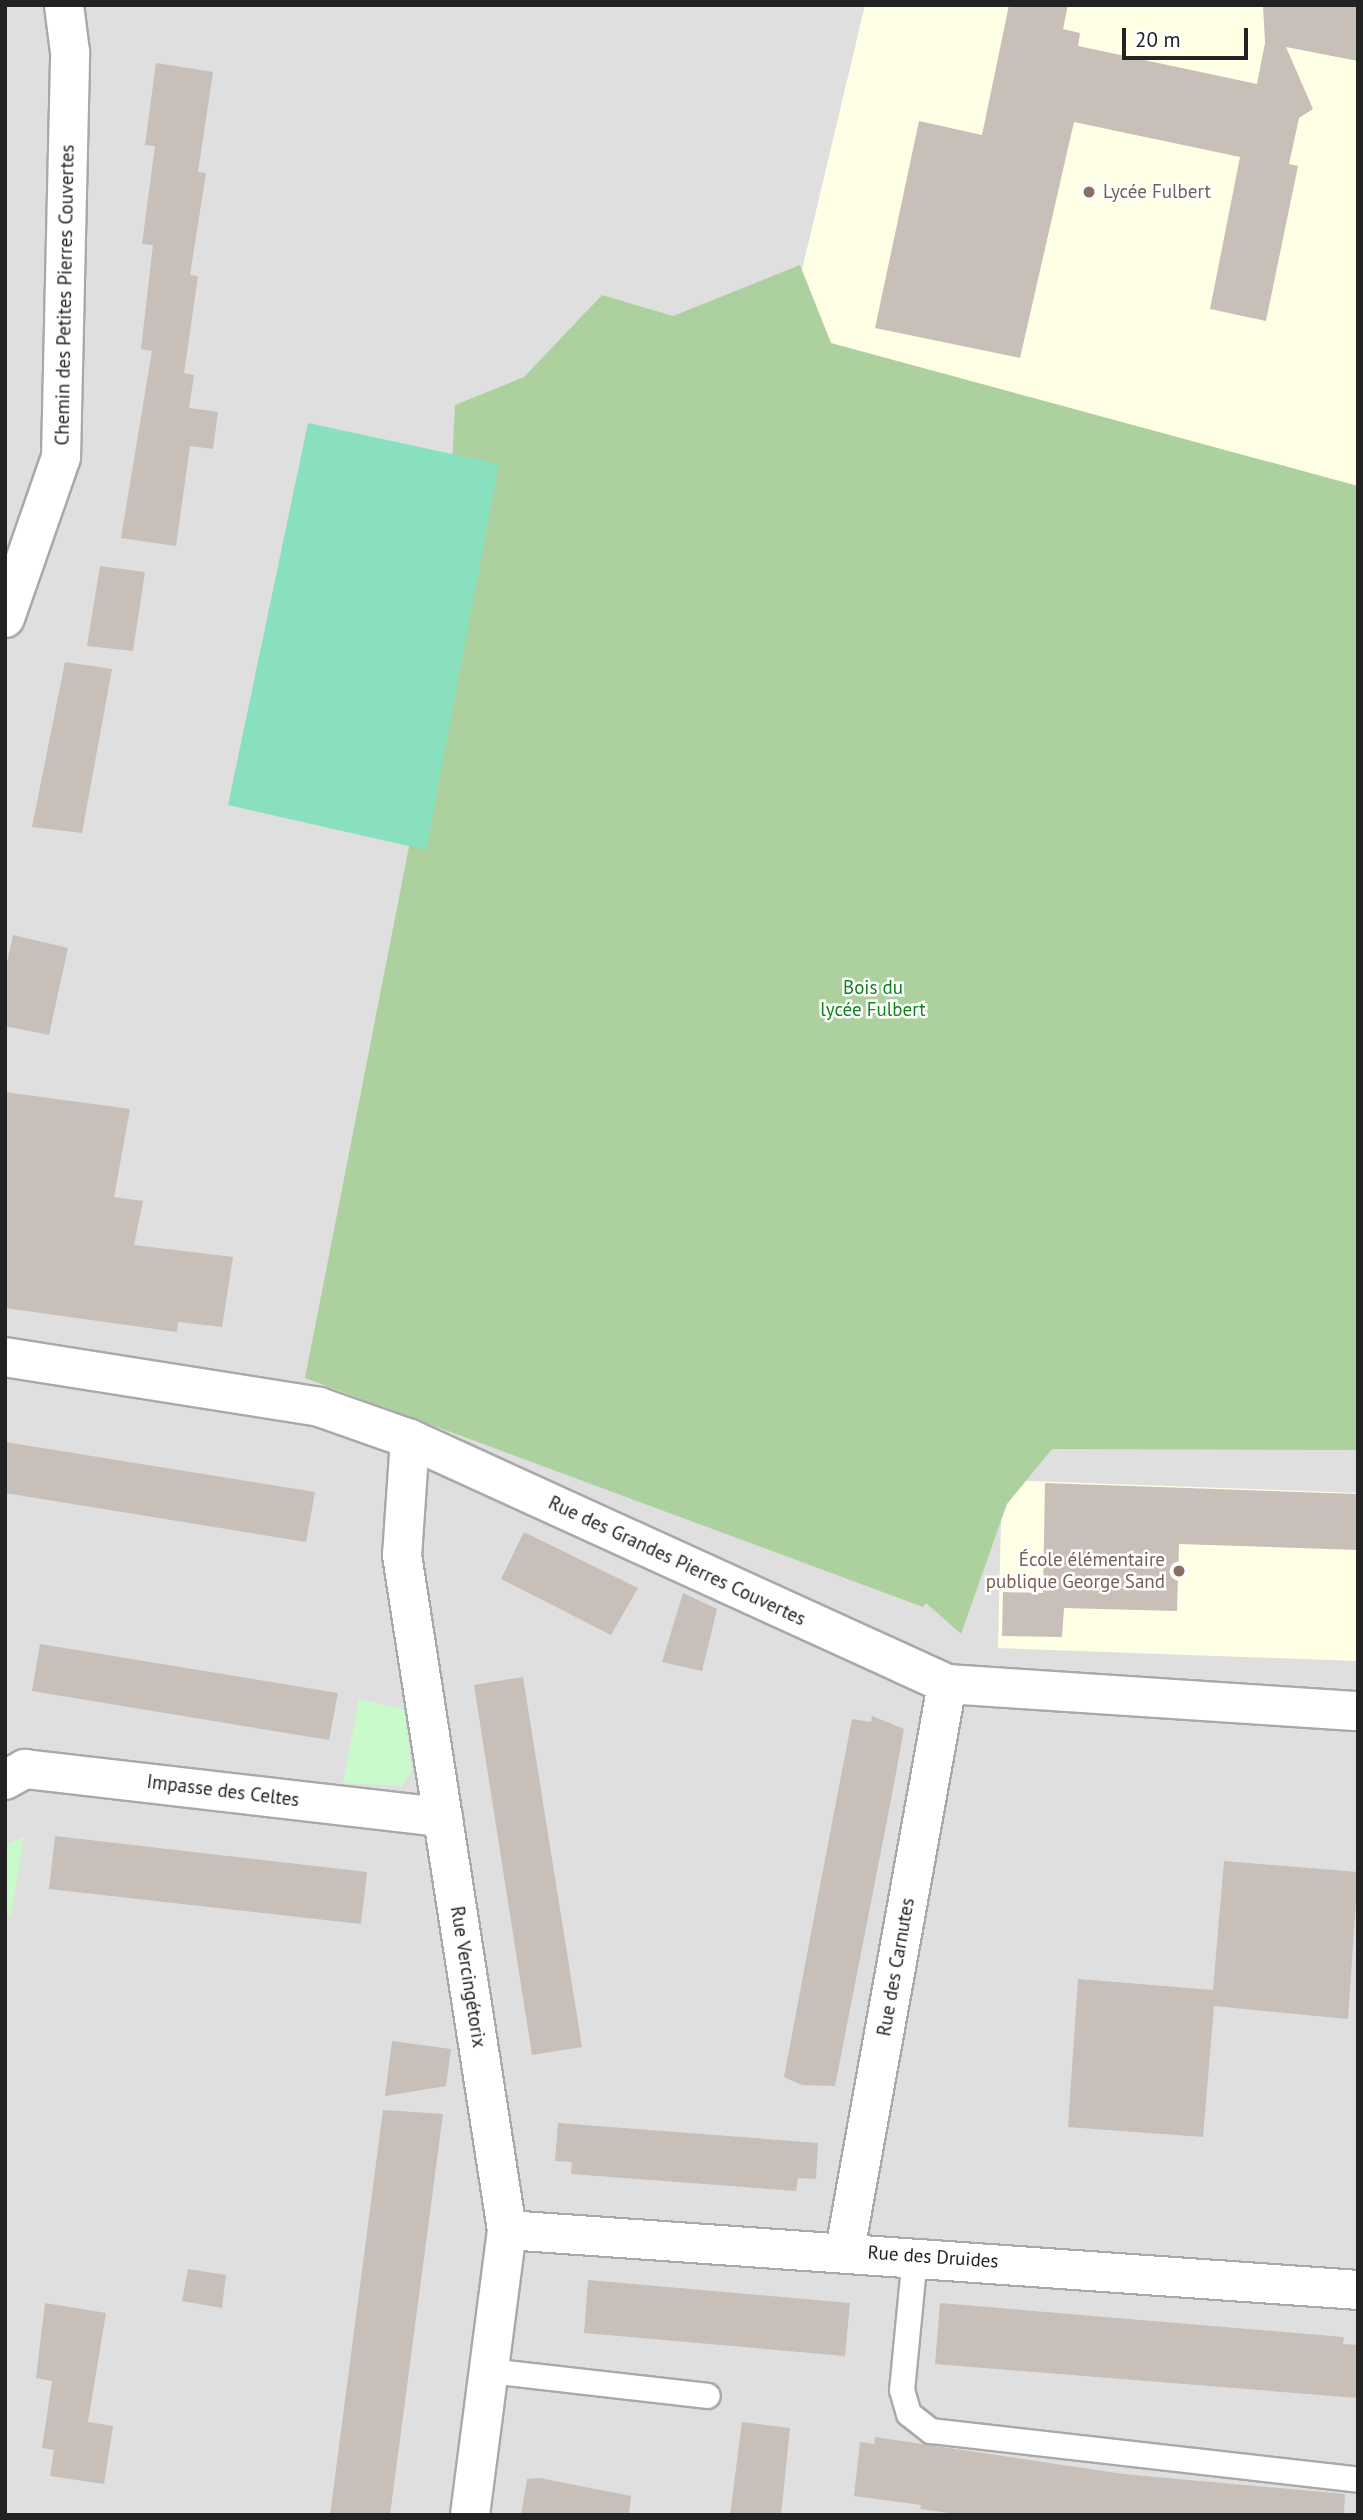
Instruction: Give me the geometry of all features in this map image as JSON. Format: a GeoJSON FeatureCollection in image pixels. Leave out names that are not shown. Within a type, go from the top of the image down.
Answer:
{"type":"FeatureCollection","features":[{"type":"Feature","properties":{"kind":"street","name":"Chemin des Petites Pierres Couvertes"},"geometry":{"type":"LineString","coordinates":[[5,618],[61,457],[70,52],[64,5]]}},
{"type":"Feature","properties":{"kind":"street","name":"Rue des Grandes Pierres Couvertes"},"geometry":{"type":"LineString","coordinates":[[5,1357],[319,1407],[410,1439],[947,1684],[1358,1711]]}},
{"type":"Feature","properties":{"kind":"street","name":"Rue Vercingétorix"},"geometry":{"type":"LineString","coordinates":[[410,1439],[402,1555],[507,2230],[470,2515]]}},
{"type":"Feature","properties":{"kind":"street","name":"Rue des Carnutes"},"geometry":{"type":"LineString","coordinates":[[845,2250],[947,1684]]}},
{"type":"Feature","properties":{"kind":"street","name":"Impasse des Celtes"},"geometry":{"type":"LineString","coordinates":[[5,1780],[25,1769],[443,1817]]}},
{"type":"Feature","properties":{"kind":"street","name":"Rue des Druides"},"geometry":{"type":"LineString","coordinates":[[507,2230],[845,2250],[1358,2290]]}},
{"type":"Feature","properties":{"kind":"lane"},"geometry":{"type":"LineString","coordinates":[[915,2256],[902,2390],[909,2414],[931,2431],[1358,2480]]}},
{"type":"Feature","properties":{"kind":"lane"},"geometry":{"type":"LineString","coordinates":[[489,2371],[708,2396]]}},
{"type":"Feature","properties":{"kind":"shaded area"},"geometry":{"type":"Polygon","coordinates":[[[5,5],[1358,5],[1358,2515],[5,2515],[5,5]]]}},
{"type":"Feature","properties":{"kind":"shaded area","name":"Lycée Fulbert"},"geometry":{"type":"Polygon","coordinates":[[[865,5],[1358,5],[1358,564],[782,354],[865,5]]]}},
{"type":"Feature","properties":{"kind":"shaded area","name":"École élémentaire publique George Sand"},"geometry":{"type":"Polygon","coordinates":[[[1002,1480],[1358,1493],[1358,1661],[998,1648],[1002,1480]]]}},
{"type":"Feature","properties":{"kind":"green space","name":"Bois du lycée Fulbert"},"geometry":{"type":"Polygon","coordinates":[[[800,265],[831,343],[1358,486],[1358,1450],[1052,1449],[1007,1504],[961,1634],[926,1603],[923,1607],[305,1378],[441,683],[455,405],[524,377],[602,295],[673,316],[800,265]]]}},
{"type":"Feature","properties":{"kind":"green space"},"geometry":{"type":"Polygon","coordinates":[[[308,423],[499,464],[426,850],[228,805],[308,423]]]}},
{"type":"Feature","properties":{"kind":"green space"},"geometry":{"type":"Polygon","coordinates":[[[359,1699],[404,1709],[412,1769],[402,1786],[343,1783],[359,1699]]]}},
{"type":"Feature","properties":{"kind":"green space"},"geometry":{"type":"Polygon","coordinates":[[[24,1837],[11,1916],[5,1915],[5,1845],[24,1837]]]}},
{"type":"Feature","properties":{"kind":"building"},"geometry":{"type":"Polygon","coordinates":[[[1009,5],[1068,5],[1063,29],[1080,33],[1078,46],[1257,84],[1265,43],[1263,5],[1358,5],[1358,61],[1286,47],[1313,109],[1299,118],[1289,164],[1298,166],[1266,321],[1210,309],[1240,157],[1074,122],[1020,358],[875,328],[919,121],[982,135],[1009,5]]]}},
{"type":"Feature","properties":{"kind":"building"},"geometry":{"type":"Polygon","coordinates":[[[156,63],[213,72],[198,172],[206,173],[190,275],[198,276],[184,373],[194,375],[189,408],[218,412],[213,449],[190,446],[176,546],[121,538],[152,351],[141,349],[153,245],[142,244],[155,146],[145,145],[156,63]]]}},
{"type":"Feature","properties":{"kind":"building"},"geometry":{"type":"Polygon","coordinates":[[[100,566],[145,572],[133,651],[87,646],[100,566]]]}},
{"type":"Feature","properties":{"kind":"building"},"geometry":{"type":"Polygon","coordinates":[[[65,662],[112,669],[82,833],[32,827],[65,662]]]}},
{"type":"Feature","properties":{"kind":"building"},"geometry":{"type":"Polygon","coordinates":[[[13,935],[68,948],[49,1035],[5,1026],[5,972],[13,935]]]}},
{"type":"Feature","properties":{"kind":"building"},"geometry":{"type":"Polygon","coordinates":[[[5,1092],[130,1109],[114,1197],[143,1201],[134,1245],[233,1257],[222,1327],[178,1322],[177,1332],[5,1308],[5,1092]]]}},
{"type":"Feature","properties":{"kind":"building"},"geometry":{"type":"Polygon","coordinates":[[[5,1442],[315,1492],[306,1542],[5,1493],[5,1442]]]}},
{"type":"Feature","properties":{"kind":"building"},"geometry":{"type":"Polygon","coordinates":[[[1045,1483],[1358,1494],[1358,1550],[1179,1544],[1177,1611],[1064,1608],[1062,1637],[1002,1636],[1003,1592],[1043,1593],[1045,1483]]]}},
{"type":"Feature","properties":{"kind":"building"},"geometry":{"type":"Polygon","coordinates":[[[524,1532],[638,1588],[611,1635],[501,1579],[524,1532]]]}},
{"type":"Feature","properties":{"kind":"building"},"geometry":{"type":"Polygon","coordinates":[[[683,1593],[717,1609],[702,1671],[662,1662],[683,1593]]]}},
{"type":"Feature","properties":{"kind":"building"},"geometry":{"type":"Polygon","coordinates":[[[40,1644],[338,1693],[329,1740],[32,1691],[40,1644]]]}},
{"type":"Feature","properties":{"kind":"building"},"geometry":{"type":"Polygon","coordinates":[[[523,1677],[582,2047],[532,2055],[474,1685],[523,1677]]]}},
{"type":"Feature","properties":{"kind":"building"},"geometry":{"type":"Polygon","coordinates":[[[872,1716],[904,1729],[891,1800],[835,2086],[802,2085],[784,2077],[818,1896],[852,1719],[871,1722],[872,1716]]]}},
{"type":"Feature","properties":{"kind":"building"},"geometry":{"type":"Polygon","coordinates":[[[55,1836],[367,1872],[361,1924],[49,1889],[55,1836]]]}},
{"type":"Feature","properties":{"kind":"building"},"geometry":{"type":"Polygon","coordinates":[[[1224,1861],[1358,1872],[1348,2019],[1214,2006],[1203,2137],[1068,2127],[1078,1979],[1213,1990],[1224,1861]]]}},
{"type":"Feature","properties":{"kind":"building"},"geometry":{"type":"Polygon","coordinates":[[[392,2041],[451,2049],[446,2086],[385,2096],[392,2041]]]}},
{"type":"Feature","properties":{"kind":"building"},"geometry":{"type":"Polygon","coordinates":[[[383,2110],[443,2114],[390,2515],[330,2515],[383,2110]]]}},
{"type":"Feature","properties":{"kind":"building"},"geometry":{"type":"Polygon","coordinates":[[[558,2123],[818,2143],[816,2179],[798,2178],[796,2191],[571,2174],[572,2162],[555,2161],[558,2123]]]}},
{"type":"Feature","properties":{"kind":"building"},"geometry":{"type":"Polygon","coordinates":[[[188,2269],[226,2275],[222,2308],[182,2301],[188,2269]]]}},
{"type":"Feature","properties":{"kind":"building"},"geometry":{"type":"Polygon","coordinates":[[[588,2280],[850,2303],[845,2356],[584,2333],[588,2280]]]}},
{"type":"Feature","properties":{"kind":"building"},"geometry":{"type":"Polygon","coordinates":[[[45,2303],[106,2313],[88,2422],[113,2426],[104,2484],[50,2476],[54,2450],[42,2448],[52,2381],[36,2378],[45,2303]]]}},
{"type":"Feature","properties":{"kind":"building"},"geometry":{"type":"Polygon","coordinates":[[[940,2303],[1344,2337],[1343,2344],[1358,2345],[1358,2398],[935,2364],[940,2303]]]}},
{"type":"Feature","properties":{"kind":"building"},"geometry":{"type":"Polygon","coordinates":[[[742,2422],[790,2428],[781,2515],[730,2515],[742,2422]]]}},
{"type":"Feature","properties":{"kind":"building"},"geometry":{"type":"Polygon","coordinates":[[[875,2437],[1123,2474],[1345,2494],[1344,2515],[964,2515],[920,2509],[921,2505],[854,2496],[860,2442],[874,2444],[875,2437]]]}},
{"type":"Feature","properties":{"kind":"building"},"geometry":{"type":"Polygon","coordinates":[[[540,2478],[631,2496],[629,2515],[521,2515],[527,2479],[540,2478]]]}},
{"type":"Feature","properties":{"kind":"place","name":"Lycée Fulbert"},"geometry":{"type":"Point","coordinates":[1089,192]}},
{"type":"Feature","properties":{"kind":"place","name":"École élémentaire publique George Sand"},"geometry":{"type":"Point","coordinates":[1179,1571]}}]}
